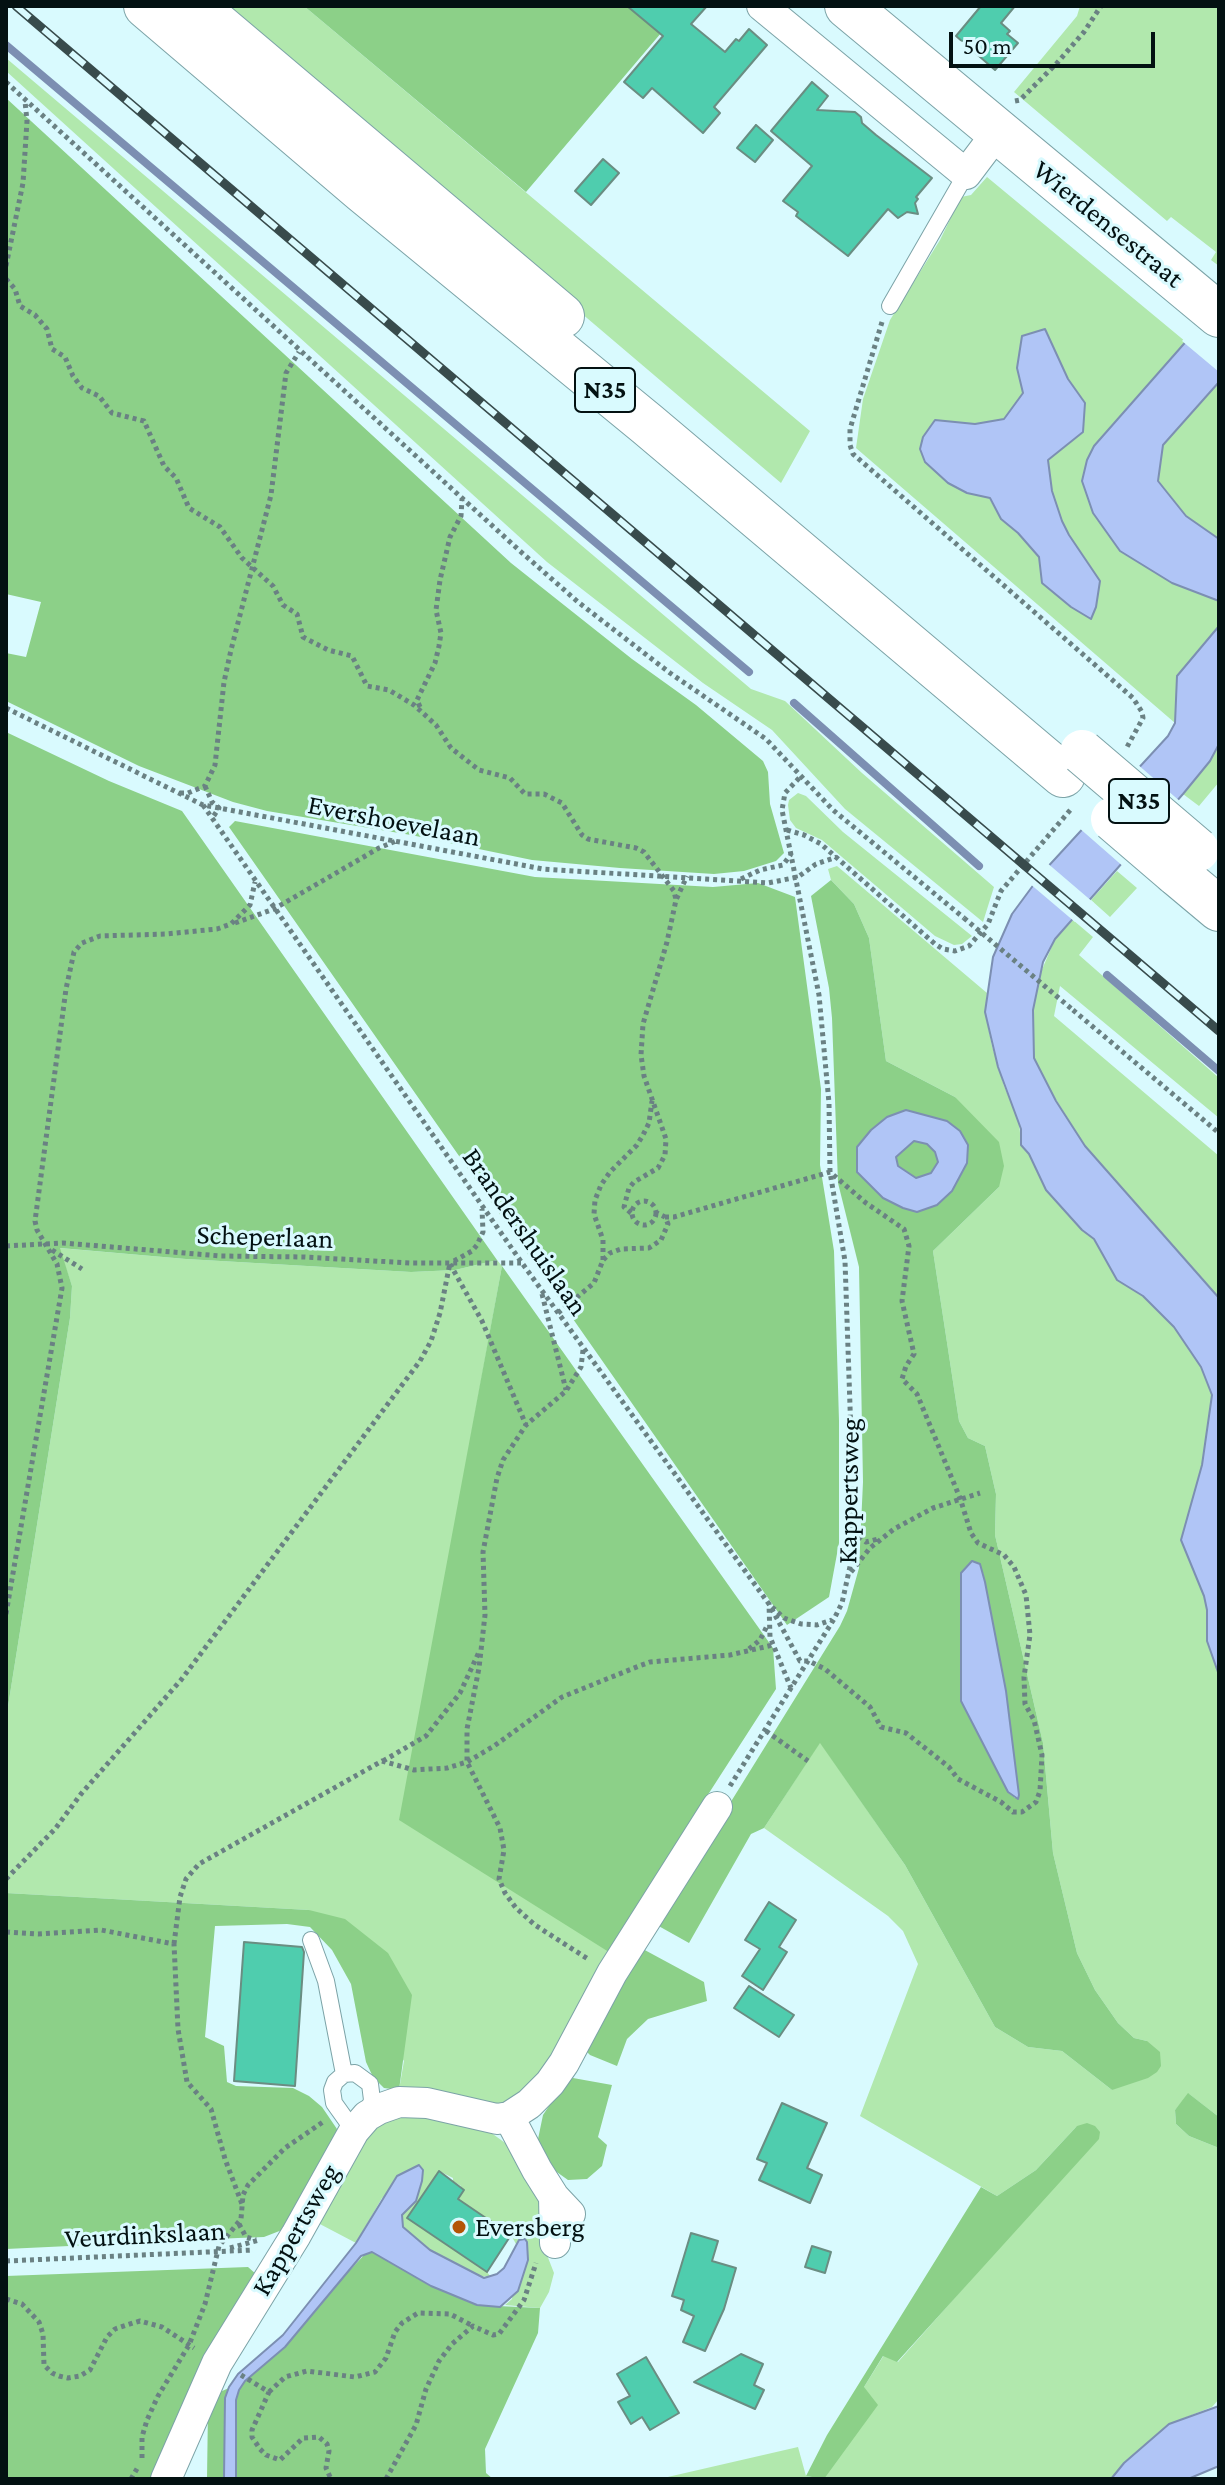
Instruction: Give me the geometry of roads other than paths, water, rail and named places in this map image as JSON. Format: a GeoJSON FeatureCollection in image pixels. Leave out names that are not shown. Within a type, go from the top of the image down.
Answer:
{"type":"FeatureCollection","features":[{"type":"Feature","properties":{"kind":"main road","name":"N35"},"geometry":{"type":"LineString","coordinates":[[146,6],[363,191],[659,434],[1090,760]]}},
{"type":"Feature","properties":{"kind":"main road","name":"N35"},"geometry":{"type":"LineString","coordinates":[[195,6],[1090,760],[1197,864],[1219,909]]}},
{"type":"Feature","properties":{"kind":"main road","name":"Wierdensestraat"},"geometry":{"type":"LineString","coordinates":[[847,6],[1004,117],[1219,315]]}},
{"type":"Feature","properties":{"kind":"street"},"geometry":{"type":"LineString","coordinates":[[762,6],[966,174],[1004,117]]}},
{"type":"Feature","properties":{"kind":"street"},"geometry":{"type":"LineString","coordinates":[[355,2121],[387,2106],[412,2101],[485,2118],[509,2117],[540,2093],[557,2073],[612,1973],[717,1807]]}},
{"type":"Feature","properties":{"kind":"street"},"geometry":{"type":"LineString","coordinates":[[509,2117],[562,2206],[546,2246]]}},
{"type":"Feature","properties":{"kind":"street","name":"Kappertsweg"},"geometry":{"type":"LineString","coordinates":[[166,2479],[355,2121]]}},
{"type":"Feature","properties":{"kind":"lane"},"geometry":{"type":"LineString","coordinates":[[890,306],[966,174]]}},
{"type":"Feature","properties":{"kind":"lane"},"geometry":{"type":"LineString","coordinates":[[311,1940],[326,1981],[344,2074]]}},
{"type":"Feature","properties":{"kind":"lane"},"geometry":{"type":"LineString","coordinates":[[355,2073],[370,2084],[372,2100],[355,2121],[334,2103],[332,2090],[344,2074],[355,2073]]}},
{"type":"Feature","properties":{"kind":"water"},"geometry":{"type":"Polygon","coordinates":[[[1219,304],[1219,382],[1163,445],[1158,481],[1186,516],[1219,539],[1219,601],[1172,583],[1120,551],[1093,513],[1082,481],[1094,446],[1219,304]]]}},
{"type":"Feature","properties":{"kind":"water"},"geometry":{"type":"Polygon","coordinates":[[[1045,329],[1068,379],[1085,403],[1083,432],[1048,460],[1052,491],[1062,521],[1100,581],[1091,619],[1042,583],[1039,557],[1001,519],[990,498],[967,493],[948,483],[925,462],[920,449],[923,437],[935,420],[975,424],[1004,419],[1023,393],[1017,368],[1022,336],[1045,329]]]}},
{"type":"Feature","properties":{"kind":"water"},"geometry":{"type":"Polygon","coordinates":[[[1219,626],[1219,744],[1210,761],[1183,794],[1055,939],[1043,962],[1033,1010],[1034,1058],[1056,1101],[1085,1146],[1219,1298],[1219,1675],[1207,1641],[1204,1596],[1181,1540],[1202,1465],[1212,1395],[1201,1367],[1174,1327],[1143,1296],[1117,1280],[1094,1239],[1046,1190],[1029,1154],[1021,1145],[1021,1129],[998,1067],[985,1012],[993,957],[1012,914],[1043,872],[1168,736],[1175,723],[1177,676],[1219,626]]]}},
{"type":"Feature","properties":{"kind":"water"},"geometry":{"type":"Polygon","coordinates":[[[906,1110],[947,1121],[960,1131],[968,1145],[967,1163],[952,1191],[937,1205],[917,1212],[903,1208],[883,1198],[857,1172],[857,1147],[887,1117],[906,1110]],[[914,1141],[896,1157],[898,1166],[916,1178],[931,1173],[938,1162],[935,1152],[927,1144],[914,1141]]]}},
{"type":"Feature","properties":{"kind":"water"},"geometry":{"type":"Polygon","coordinates":[[[972,1561],[980,1564],[985,1582],[1006,1691],[1018,1799],[1008,1792],[961,1701],[961,1573],[972,1561]]]}},
{"type":"Feature","properties":{"kind":"water"},"geometry":{"type":"Polygon","coordinates":[[[419,2165],[423,2170],[422,2181],[416,2201],[402,2215],[403,2227],[430,2250],[484,2278],[504,2268],[519,2240],[525,2239],[528,2260],[518,2291],[500,2307],[477,2305],[431,2286],[372,2252],[361,2256],[285,2347],[245,2381],[239,2390],[236,2400],[236,2479],[224,2479],[225,2398],[229,2387],[238,2374],[283,2335],[356,2243],[397,2176],[419,2165]]]}},
{"type":"Feature","properties":{"kind":"water"},"geometry":{"type":"Polygon","coordinates":[[[1219,2406],[1219,2466],[1188,2479],[1111,2479],[1124,2463],[1169,2424],[1219,2406]]]}},
{"type":"Feature","properties":{"kind":"waterway"},"geometry":{"type":"LineString","coordinates":[[6,45],[749,672]]}},
{"type":"Feature","properties":{"kind":"waterway"},"geometry":{"type":"LineString","coordinates":[[794,703],[979,866]]}},
{"type":"Feature","properties":{"kind":"waterway"},"geometry":{"type":"LineString","coordinates":[[1107,975],[1219,1071]]}},
{"type":"Feature","properties":{"kind":"railway"},"geometry":{"type":"LineString","coordinates":[[16,6],[1219,1031]]}},
{"type":"Feature","properties":{"kind":"place","name":"Eversberg"},"geometry":{"type":"Point","coordinates":[459,2227]}}]}
